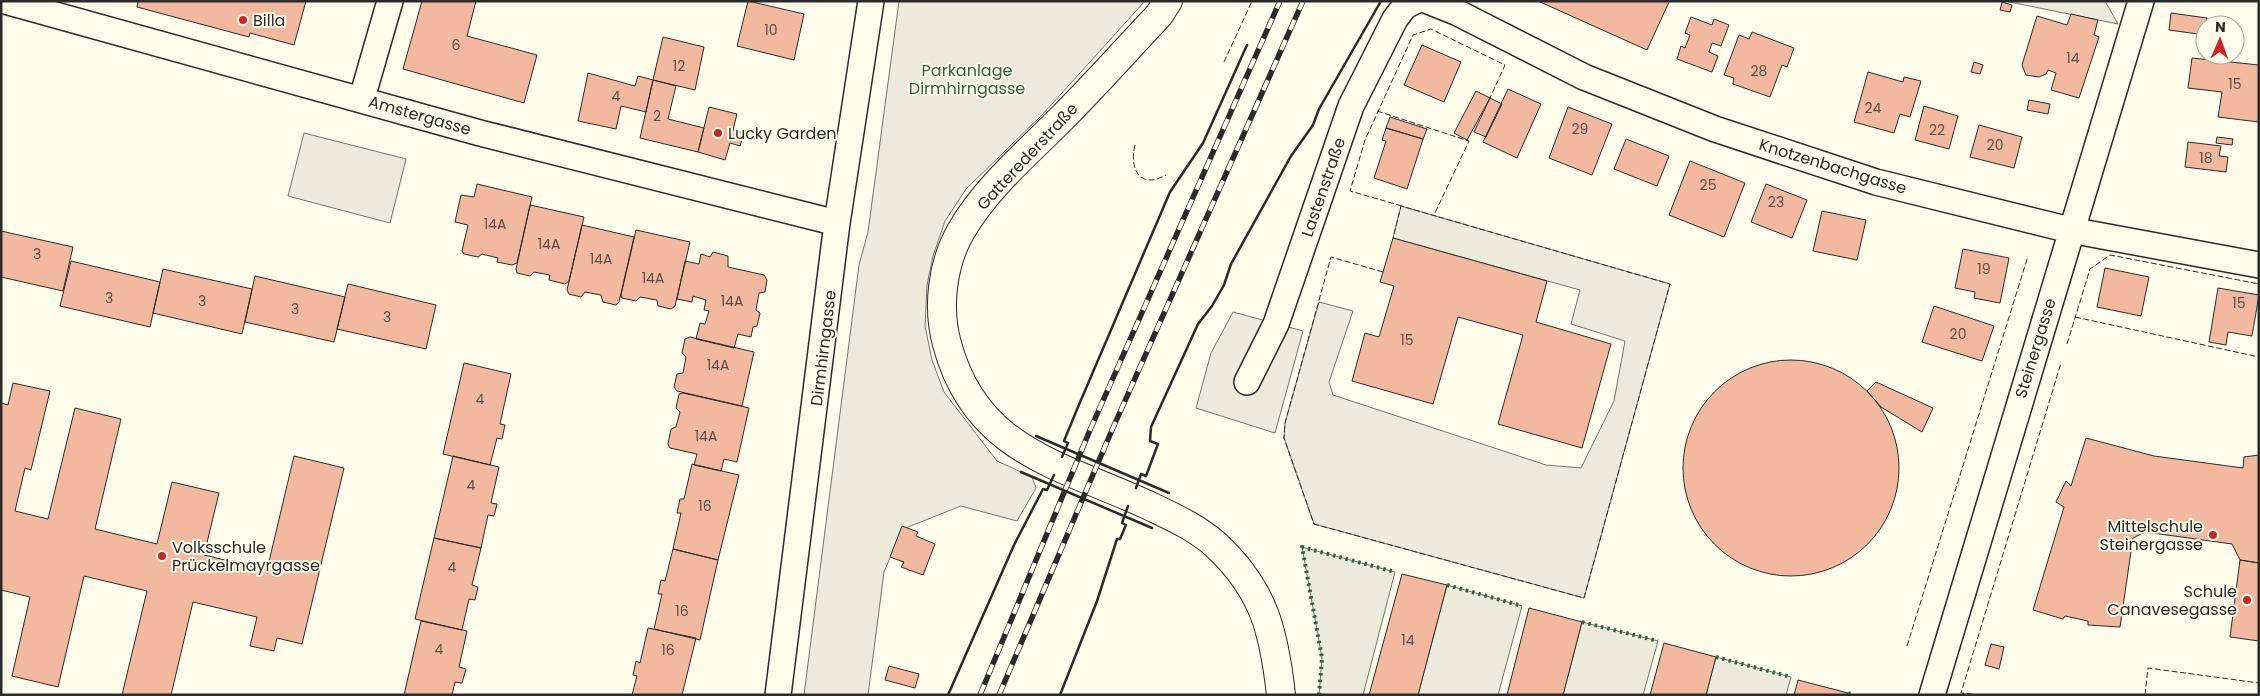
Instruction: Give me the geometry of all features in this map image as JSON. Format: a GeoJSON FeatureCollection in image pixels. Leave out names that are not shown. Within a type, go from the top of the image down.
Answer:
{"type":"FeatureCollection","features":[{"type":"Feature","properties":{"kind":"street"},"geometry":{"type":"LineString","coordinates":[[362,98],[390,1]]}},
{"type":"Feature","properties":{"kind":"street","name":"Dirmhirngasse"},"geometry":{"type":"LineString","coordinates":[[778,695],[837,224],[871,1]]}},
{"type":"Feature","properties":{"kind":"street","name":"Gatterederstraße"},"geometry":{"type":"LineString","coordinates":[[1168,1],[1159,15],[994,186],[960,232],[949,258],[942,309],[945,336],[957,377],[967,396],[990,425],[1015,444],[1058,466],[1132,497],[1201,533],[1231,560],[1259,599],[1268,621],[1275,647],[1281,695]]}},
{"type":"Feature","properties":{"kind":"street","name":"Lastenstraße"},"geometry":{"type":"LineString","coordinates":[[1247,382],[1276,324],[1351,106],[1395,19],[1405,6],[1415,1]]}},
{"type":"Feature","properties":{"kind":"street","name":"Knotzenbachgasse"},"geometry":{"type":"LineString","coordinates":[[1428,1],[1458,13],[1584,77],[1715,129],[1876,182],[2070,230],[2259,264]]}},
{"type":"Feature","properties":{"kind":"street","name":"Steinergasse"},"geometry":{"type":"LineString","coordinates":[[1932,695],[2070,230],[2141,1]]}},
{"type":"Feature","properties":{"kind":"street","name":"Amstergasse"},"geometry":{"type":"LineString","coordinates":[[15,2],[362,98],[480,133],[837,224]]}},
{"type":"Feature","properties":{"kind":"green space","name":"Parkanlage Dirmhirngasse"},"geometry":{"type":"Polygon","coordinates":[[[899,1],[1145,1],[1042,115],[966,189],[945,221],[933,256],[927,285],[925,326],[932,360],[944,392],[997,461],[1032,477],[1036,488],[1017,521],[961,506],[908,527],[900,534],[884,572],[868,695],[804,695],[859,265],[868,232],[899,1]]]}},
{"type":"Feature","properties":{"kind":"green space"},"geometry":{"type":"Polygon","coordinates":[[[2005,1],[2105,1],[2118,24],[2005,1]]]}},
{"type":"Feature","properties":{"kind":"green space"},"geometry":{"type":"Polygon","coordinates":[[[1401,206],[1670,284],[1584,598],[1314,524],[1284,438],[1285,423],[1319,302],[1353,311],[1329,382],[1333,395],[1546,465],[1581,468],[1614,401],[1625,341],[1571,324],[1580,290],[1393,238],[1401,206]]]}},
{"type":"Feature","properties":{"kind":"green space"},"geometry":{"type":"Polygon","coordinates":[[[1302,547],[1395,572],[1363,695],[1319,695],[1322,658],[1302,547]]]}},
{"type":"Feature","properties":{"kind":"green space"},"geometry":{"type":"Polygon","coordinates":[[[1447,585],[1522,606],[1498,695],[1418,695],[1447,585]]]}},
{"type":"Feature","properties":{"kind":"green space"},"geometry":{"type":"Polygon","coordinates":[[[1582,622],[1658,641],[1643,695],[1563,695],[1582,622]]]}},
{"type":"Feature","properties":{"kind":"green space"},"geometry":{"type":"Polygon","coordinates":[[[1716,657],[1791,677],[1786,695],[1706,695],[1716,657]]]}},
{"type":"Feature","properties":{"kind":"shaded area"},"geometry":{"type":"Polygon","coordinates":[[[304,133],[406,159],[390,223],[288,196],[304,133]]]}},
{"type":"Feature","properties":{"kind":"shaded area"},"geometry":{"type":"Polygon","coordinates":[[[1233,312],[1303,331],[1275,433],[1196,408],[1211,353],[1233,312]]]}},
{"type":"Feature","properties":{"kind":"building","name":"Billa"},"geometry":{"type":"Polygon","coordinates":[[[138,1],[306,1],[294,45],[250,33],[249,37],[137,7],[138,1]]]}},
{"type":"Feature","properties":{"kind":"building"},"geometry":{"type":"Polygon","coordinates":[[[422,1],[476,1],[467,36],[537,55],[524,103],[403,69],[422,1]]]}},
{"type":"Feature","properties":{"kind":"building"},"geometry":{"type":"Polygon","coordinates":[[[748,1],[804,14],[794,60],[737,46],[748,1]]]}},
{"type":"Feature","properties":{"kind":"building"},"geometry":{"type":"Polygon","coordinates":[[[1538,1],[1668,1],[1669,2],[1647,50],[1538,1]]]}},
{"type":"Feature","properties":{"kind":"building"},"geometry":{"type":"Polygon","coordinates":[[[2002,2],[2012,5],[2010,12],[2000,10],[2002,2]]]}},
{"type":"Feature","properties":{"kind":"building"},"geometry":{"type":"Polygon","coordinates":[[[2171,13],[2195,16],[2195,34],[2169,30],[2171,13]]]}},
{"type":"Feature","properties":{"kind":"building"},"geometry":{"type":"Polygon","coordinates":[[[2071,14],[2098,20],[2094,35],[2099,37],[2079,98],[2051,90],[2056,73],[2048,70],[2046,74],[2039,77],[2026,75],[2022,65],[2037,16],[2067,25],[2071,14]]]}},
{"type":"Feature","properties":{"kind":"building"},"geometry":{"type":"Polygon","coordinates":[[[1691,17],[1712,25],[1714,19],[1729,25],[1721,46],[1712,43],[1709,52],[1718,56],[1712,72],[1677,59],[1681,46],[1685,48],[1690,35],[1685,33],[1691,17]]]}},
{"type":"Feature","properties":{"kind":"building"},"geometry":{"type":"Polygon","coordinates":[[[1752,32],[1794,48],[1787,67],[1782,65],[1770,97],[1733,84],[1734,78],[1724,75],[1739,35],[1749,39],[1752,32]]]}},
{"type":"Feature","properties":{"kind":"building"},"geometry":{"type":"Polygon","coordinates":[[[663,37],[704,47],[695,90],[653,80],[663,37]]]}},
{"type":"Feature","properties":{"kind":"building"},"geometry":{"type":"Polygon","coordinates":[[[1422,45],[1461,62],[1444,102],[1404,85],[1422,45]]]}},
{"type":"Feature","properties":{"kind":"building"},"geometry":{"type":"Polygon","coordinates":[[[2192,58],[2195,58],[2195,65],[2259,65],[2259,122],[2218,117],[2222,92],[2188,88],[2192,58]]]}},
{"type":"Feature","properties":{"kind":"building"},"geometry":{"type":"Polygon","coordinates":[[[1974,62],[1983,65],[1980,74],[1971,72],[1974,62]]]}},
{"type":"Feature","properties":{"kind":"building"},"geometry":{"type":"Polygon","coordinates":[[[1868,72],[1903,82],[1904,77],[1921,81],[1910,117],[1900,114],[1894,133],[1854,122],[1868,72]]]}},
{"type":"Feature","properties":{"kind":"building"},"geometry":{"type":"Polygon","coordinates":[[[588,73],[635,86],[638,76],[653,80],[646,112],[621,106],[616,129],[578,121],[588,73]]]}},
{"type":"Feature","properties":{"kind":"building"},"geometry":{"type":"Polygon","coordinates":[[[653,80],[676,86],[668,119],[704,128],[698,152],[640,138],[653,80]]]}},
{"type":"Feature","properties":{"kind":"building"},"geometry":{"type":"Polygon","coordinates":[[[1508,89],[1541,104],[1517,158],[1483,142],[1508,89]]]}},
{"type":"Feature","properties":{"kind":"building"},"geometry":{"type":"Polygon","coordinates":[[[1476,91],[1490,98],[1467,140],[1454,133],[1476,91]]]}},
{"type":"Feature","properties":{"kind":"building"},"geometry":{"type":"Polygon","coordinates":[[[1490,98],[1502,104],[1486,137],[1474,132],[1490,98]]]}},
{"type":"Feature","properties":{"kind":"building"},"geometry":{"type":"Polygon","coordinates":[[[2029,100],[2050,104],[2048,114],[2027,110],[2029,100]]]}},
{"type":"Feature","properties":{"kind":"building"},"geometry":{"type":"Polygon","coordinates":[[[1924,106],[1958,116],[1949,149],[1915,140],[1924,106]]]}},
{"type":"Feature","properties":{"kind":"building"},"geometry":{"type":"Polygon","coordinates":[[[709,107],[737,114],[733,130],[744,133],[740,146],[730,143],[725,160],[698,152],[709,107]]]}},
{"type":"Feature","properties":{"kind":"building"},"geometry":{"type":"Polygon","coordinates":[[[1568,107],[1612,124],[1592,175],[1549,158],[1568,107]]]}},
{"type":"Feature","properties":{"kind":"building"},"geometry":{"type":"Polygon","coordinates":[[[1390,117],[1427,129],[1423,139],[1386,128],[1390,117]]]}},
{"type":"Feature","properties":{"kind":"building"},"geometry":{"type":"Polygon","coordinates":[[[1979,125],[2022,137],[2014,168],[1970,157],[1979,125]]]}},
{"type":"Feature","properties":{"kind":"building"},"geometry":{"type":"Polygon","coordinates":[[[1386,128],[1423,139],[1407,189],[1374,178],[1386,141],[1382,140],[1386,128]]]}},
{"type":"Feature","properties":{"kind":"building"},"geometry":{"type":"Polygon","coordinates":[[[2217,137],[2233,139],[2232,145],[2216,143],[2217,137]]]}},
{"type":"Feature","properties":{"kind":"building"},"geometry":{"type":"Polygon","coordinates":[[[1626,139],[1669,156],[1657,186],[1614,169],[1626,139]]]}},
{"type":"Feature","properties":{"kind":"building"},"geometry":{"type":"Polygon","coordinates":[[[2188,142],[2221,146],[2219,156],[2228,157],[2226,172],[2185,167],[2188,142]]]}},
{"type":"Feature","properties":{"kind":"building"},"geometry":{"type":"Polygon","coordinates":[[[1690,161],[1745,183],[1724,237],[1669,215],[1690,161]]]}},
{"type":"Feature","properties":{"kind":"building"},"geometry":{"type":"Polygon","coordinates":[[[477,184],[532,197],[517,263],[512,265],[497,262],[498,258],[482,254],[478,257],[464,254],[462,251],[468,225],[455,222],[461,195],[474,197],[477,184]]]}},
{"type":"Feature","properties":{"kind":"building"},"geometry":{"type":"Polygon","coordinates":[[[1766,184],[1807,200],[1792,238],[1751,222],[1766,184]]]}},
{"type":"Feature","properties":{"kind":"building"},"geometry":{"type":"Polygon","coordinates":[[[530,205],[584,217],[569,281],[565,284],[549,280],[550,275],[534,272],[530,276],[517,273],[516,269],[530,205]]]}},
{"type":"Feature","properties":{"kind":"building"},"geometry":{"type":"Polygon","coordinates":[[[1822,211],[1866,220],[1857,260],[1813,251],[1822,211]]]}},
{"type":"Feature","properties":{"kind":"building"},"geometry":{"type":"Polygon","coordinates":[[[582,225],[634,237],[619,302],[616,305],[603,302],[601,295],[585,292],[581,297],[569,294],[567,290],[582,225]]]}},
{"type":"Feature","properties":{"kind":"building"},"geometry":{"type":"Polygon","coordinates":[[[636,230],[690,242],[675,306],[671,309],[658,306],[657,300],[640,297],[636,301],[622,298],[621,295],[636,230]]]}},
{"type":"Feature","properties":{"kind":"building"},"geometry":{"type":"Polygon","coordinates":[[[1,231],[73,247],[63,291],[1,277],[1,231]]]}},
{"type":"Feature","properties":{"kind":"building"},"geometry":{"type":"Polygon","coordinates":[[[1393,238],[1547,281],[1536,322],[1611,344],[1582,448],[1498,424],[1523,335],[1458,317],[1433,404],[1352,381],[1365,333],[1379,337],[1394,286],[1380,282],[1393,238]]]}},
{"type":"Feature","properties":{"kind":"building"},"geometry":{"type":"Polygon","coordinates":[[[1963,249],[2009,258],[2000,303],[1974,298],[1975,292],[1955,288],[1963,249]]]}},
{"type":"Feature","properties":{"kind":"building"},"geometry":{"type":"Polygon","coordinates":[[[713,252],[728,256],[728,267],[764,275],[767,280],[765,292],[759,293],[756,310],[760,313],[757,326],[753,327],[751,337],[738,334],[734,348],[696,339],[700,323],[705,324],[709,311],[704,310],[706,300],[693,296],[692,302],[677,299],[685,261],[699,264],[701,254],[710,257],[713,252]]]}},
{"type":"Feature","properties":{"kind":"building"},"geometry":{"type":"Polygon","coordinates":[[[71,261],[160,282],[150,327],[60,306],[71,261]]]}},
{"type":"Feature","properties":{"kind":"building"},"geometry":{"type":"Polygon","coordinates":[[[2105,268],[2149,277],[2141,316],[2097,307],[2105,268]]]}},
{"type":"Feature","properties":{"kind":"building"},"geometry":{"type":"Polygon","coordinates":[[[163,269],[252,289],[242,334],[153,313],[163,269]]]}},
{"type":"Feature","properties":{"kind":"building"},"geometry":{"type":"Polygon","coordinates":[[[255,276],[345,297],[334,342],[245,322],[255,276]]]}},
{"type":"Feature","properties":{"kind":"building"},"geometry":{"type":"Polygon","coordinates":[[[348,284],[436,305],[426,349],[337,329],[348,284]]]}},
{"type":"Feature","properties":{"kind":"building"},"geometry":{"type":"Polygon","coordinates":[[[2218,288],[2259,295],[2252,336],[2228,332],[2226,345],[2209,342],[2218,288]]]}},
{"type":"Feature","properties":{"kind":"building"},"geometry":{"type":"Polygon","coordinates":[[[1934,306],[1994,326],[1982,361],[1922,342],[1934,306]]]}},
{"type":"Feature","properties":{"kind":"building"},"geometry":{"type":"Polygon","coordinates":[[[690,337],[754,352],[742,406],[677,391],[674,387],[677,374],[683,373],[686,357],[682,353],[685,339],[690,337]]]}},
{"type":"Feature","properties":{"kind":"building"},"geometry":{"type":"Polygon","coordinates":[[[1791,360],[1812,362],[1832,368],[1851,378],[1867,392],[1881,408],[1891,427],[1897,447],[1899,468],[1897,489],[1891,509],[1881,528],[1867,544],[1851,558],[1832,568],[1812,574],[1791,576],[1770,574],[1750,568],[1731,558],[1715,544],[1701,528],[1691,509],[1685,489],[1683,468],[1685,447],[1691,427],[1701,408],[1715,392],[1731,378],[1750,368],[1770,362],[1791,360]]]}},
{"type":"Feature","properties":{"kind":"building"},"geometry":{"type":"Polygon","coordinates":[[[464,363],[511,374],[500,424],[505,425],[502,439],[497,438],[490,465],[443,454],[464,363]]]}},
{"type":"Feature","properties":{"kind":"building"},"geometry":{"type":"Polygon","coordinates":[[[1876,382],[1933,408],[1922,432],[1881,407],[1867,391],[1876,382]]]}},
{"type":"Feature","properties":{"kind":"building"},"geometry":{"type":"Polygon","coordinates":[[[13,383],[50,391],[31,470],[25,468],[15,511],[48,519],[75,408],[121,419],[95,529],[157,544],[172,482],[219,493],[204,555],[267,570],[294,456],[344,468],[302,644],[277,638],[274,651],[250,646],[257,617],[193,602],[171,695],[122,695],[147,591],[84,576],[58,687],[12,676],[30,597],[1,590],[1,403],[8,405],[13,383]]]}},
{"type":"Feature","properties":{"kind":"building"},"geometry":{"type":"Polygon","coordinates":[[[683,393],[749,408],[737,462],[724,459],[721,471],[694,465],[697,454],[670,448],[668,444],[671,429],[676,427],[680,412],[676,408],[679,394],[683,393]]]}},
{"type":"Feature","properties":{"kind":"building","name":"Mittelschule Steinergasse"},"geometry":{"type":"Polygon","coordinates":[[[2086,438],[2154,456],[2243,468],[2244,457],[2259,455],[2259,563],[2240,560],[2232,544],[2145,532],[2133,538],[2120,627],[2088,625],[2088,621],[2065,616],[2063,619],[2033,610],[2064,507],[2056,502],[2066,481],[2071,486],[2086,438]]]}},
{"type":"Feature","properties":{"kind":"building"},"geometry":{"type":"Polygon","coordinates":[[[453,456],[499,467],[491,503],[497,504],[494,516],[488,515],[481,548],[434,538],[453,456]]]}},
{"type":"Feature","properties":{"kind":"building"},"geometry":{"type":"Polygon","coordinates":[[[692,464],[739,475],[718,560],[673,549],[681,513],[677,513],[680,499],[684,499],[692,464]]]}},
{"type":"Feature","properties":{"kind":"building"},"geometry":{"type":"Polygon","coordinates":[[[902,526],[918,532],[916,536],[935,544],[923,575],[901,567],[904,562],[890,557],[902,526]]]}},
{"type":"Feature","properties":{"kind":"building"},"geometry":{"type":"Polygon","coordinates":[[[434,538],[481,548],[472,585],[478,587],[475,600],[469,599],[462,630],[415,619],[434,538]]]}},
{"type":"Feature","properties":{"kind":"building"},"geometry":{"type":"Polygon","coordinates":[[[673,549],[718,560],[700,640],[654,629],[662,594],[658,594],[661,580],[665,581],[673,549]]]}},
{"type":"Feature","properties":{"kind":"building","name":"Schule Canavesegasse"},"geometry":{"type":"Polygon","coordinates":[[[2240,560],[2259,563],[2259,641],[2230,637],[2240,560]]]}},
{"type":"Feature","properties":{"kind":"building"},"geometry":{"type":"Polygon","coordinates":[[[1402,574],[1447,585],[1418,695],[1369,695],[1402,574]]]}},
{"type":"Feature","properties":{"kind":"building"},"geometry":{"type":"Polygon","coordinates":[[[1529,608],[1582,622],[1563,695],[1507,695],[1529,608]]]}},
{"type":"Feature","properties":{"kind":"building"},"geometry":{"type":"Polygon","coordinates":[[[421,621],[467,631],[459,667],[466,669],[462,683],[455,682],[452,695],[404,695],[421,621]]]}},
{"type":"Feature","properties":{"kind":"building"},"geometry":{"type":"Polygon","coordinates":[[[648,628],[696,638],[682,695],[632,695],[637,676],[633,675],[636,661],[640,663],[648,628]]]}},
{"type":"Feature","properties":{"kind":"building"},"geometry":{"type":"Polygon","coordinates":[[[1664,643],[1716,657],[1706,695],[1650,695],[1664,643]]]}},
{"type":"Feature","properties":{"kind":"building"},"geometry":{"type":"Polygon","coordinates":[[[1991,644],[2004,647],[1999,669],[1985,665],[1991,644]]]}},
{"type":"Feature","properties":{"kind":"building"},"geometry":{"type":"Polygon","coordinates":[[[889,666],[919,674],[915,688],[885,680],[889,666]]]}},
{"type":"Feature","properties":{"kind":"building"},"geometry":{"type":"Polygon","coordinates":[[[1798,680],[1848,693],[1847,695],[1794,695],[1798,680]]]}},
{"type":"Feature","properties":{"kind":"railway"},"geometry":{"type":"LineString","coordinates":[[980,695],[1090,430],[1280,1]]}},
{"type":"Feature","properties":{"kind":"railway"},"geometry":{"type":"LineString","coordinates":[[999,695],[1112,430],[1303,1]]}},
{"type":"Feature","properties":{"kind":"hedge"},"geometry":{"type":"LineString","coordinates":[[1319,695],[1322,658],[1302,547],[1395,572]]}},
{"type":"Feature","properties":{"kind":"hedge"},"geometry":{"type":"LineString","coordinates":[[1447,585],[1522,606]]}},
{"type":"Feature","properties":{"kind":"hedge"},"geometry":{"type":"LineString","coordinates":[[1582,622],[1658,641]]}},
{"type":"Feature","properties":{"kind":"hedge"},"geometry":{"type":"LineString","coordinates":[[1716,657],[1791,677]]}},
{"type":"Feature","properties":{"kind":"hedge"},"geometry":{"type":"LineString","coordinates":[[1848,693],[1853,695]]}},
{"type":"Feature","properties":{"kind":"fence"},"geometry":{"type":"LineString","coordinates":[[1224,62],[1252,1]]}},
{"type":"Feature","properties":{"kind":"fence"},"geometry":{"type":"LineString","coordinates":[[1402,206],[1350,191],[1365,140],[1413,35],[1431,29],[1505,65],[1490,98]]}},
{"type":"Feature","properties":{"kind":"fence"},"geometry":{"type":"LineString","coordinates":[[1377,111],[1469,141],[1434,215]]}},
{"type":"Feature","properties":{"kind":"fence"},"geometry":{"type":"LineString","coordinates":[[1135,145],[1134,162],[1138,175],[1149,180],[1166,175]]}},
{"type":"Feature","properties":{"kind":"fence"},"geometry":{"type":"LineString","coordinates":[[1383,272],[1331,257],[1285,423],[1284,438],[1314,524],[1584,598],[1670,284],[1401,206],[1393,238]]}},
{"type":"Feature","properties":{"kind":"fence"},"geometry":{"type":"LineString","coordinates":[[2067,344],[2090,269],[2110,255],[2259,284]]}},
{"type":"Feature","properties":{"kind":"fence"},"geometry":{"type":"LineString","coordinates":[[1907,646],[2028,256]]}},
{"type":"Feature","properties":{"kind":"fence"},"geometry":{"type":"LineString","coordinates":[[2075,317],[2259,357]]}},
{"type":"Feature","properties":{"kind":"fence"},"geometry":{"type":"LineString","coordinates":[[1981,695],[1961,693],[2061,363]]}},
{"type":"Feature","properties":{"kind":"fence"},"geometry":{"type":"LineString","coordinates":[[2145,695],[2148,668],[2259,683]]}},
{"type":"Feature","properties":{"kind":"wall"},"geometry":{"type":"LineString","coordinates":[[1136,488],[1141,474],[1146,476],[1158,444],[1150,441],[1151,427],[1198,324],[1212,306],[1224,285],[1231,264],[1291,156],[1313,125],[1319,109],[1381,1]]}},
{"type":"Feature","properties":{"kind":"wall"},"geometry":{"type":"LineString","coordinates":[[1062,457],[1068,443],[1064,441],[1170,192],[1203,143],[1247,45]]}},
{"type":"Feature","properties":{"kind":"wall"},"geometry":{"type":"LineString","coordinates":[[1036,436],[1169,493]]}},
{"type":"Feature","properties":{"kind":"wall"},"geometry":{"type":"LineString","coordinates":[[1021,472],[1152,528]]}},
{"type":"Feature","properties":{"kind":"wall"},"geometry":{"type":"LineString","coordinates":[[948,695],[1014,545],[1043,489],[1047,490],[1054,475]]}},
{"type":"Feature","properties":{"kind":"wall"},"geometry":{"type":"LineString","coordinates":[[1060,695],[1097,601],[1117,539],[1120,539],[1126,525],[1122,523],[1128,506]]}},
{"type":"Feature","properties":{"kind":"place","name":"Billa"},"geometry":{"type":"Point","coordinates":[243,20]}},
{"type":"Feature","properties":{"kind":"place","name":"Lucky Garden"},"geometry":{"type":"Point","coordinates":[718,133]}},
{"type":"Feature","properties":{"kind":"place","name":"Mittelschule Steinergasse"},"geometry":{"type":"Point","coordinates":[2213,535]}},
{"type":"Feature","properties":{"kind":"place","name":"Volksschule Prückelmayrgasse"},"geometry":{"type":"Point","coordinates":[162,556]}},
{"type":"Feature","properties":{"kind":"place","name":"Schule Canavesegasse"},"geometry":{"type":"Point","coordinates":[2247,600]}}]}
